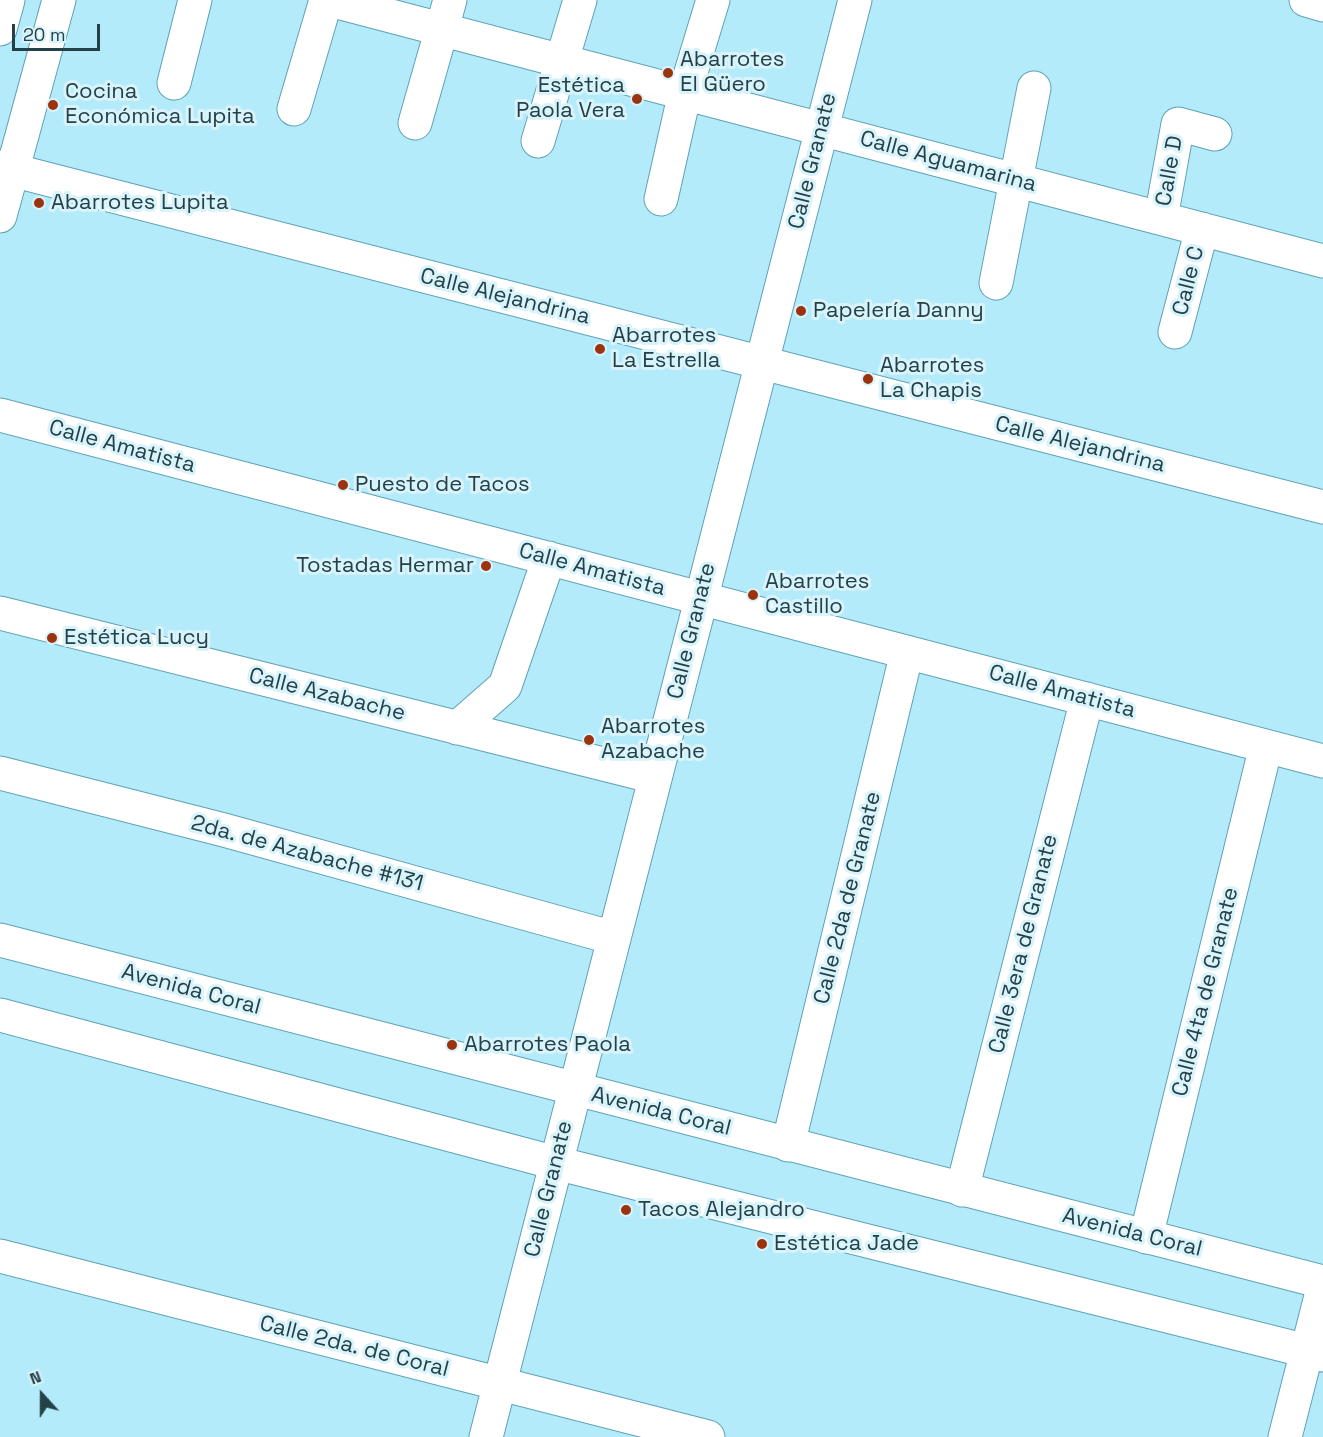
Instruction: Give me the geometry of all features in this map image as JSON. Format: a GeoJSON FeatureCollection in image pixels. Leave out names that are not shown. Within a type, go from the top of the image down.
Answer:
{"type":"FeatureCollection","features":[{"type":"Feature","properties":{"kind":"street"},"geometry":{"type":"LineString","coordinates":[[0,29],[8,0]]}},
{"type":"Feature","properties":{"kind":"street"},"geometry":{"type":"LineString","coordinates":[[0,216],[7,168],[59,0]]}},
{"type":"Feature","properties":{"kind":"street"},"geometry":{"type":"LineString","coordinates":[[174,83],[195,0]]}},
{"type":"Feature","properties":{"kind":"street"},"geometry":{"type":"LineString","coordinates":[[294,110],[328,0]]}},
{"type":"Feature","properties":{"kind":"street","name":"Calle Aguamarina"},"geometry":{"type":"LineString","coordinates":[[328,0],[446,14],[561,60],[1323,261]]}},
{"type":"Feature","properties":{"kind":"street"},"geometry":{"type":"LineString","coordinates":[[538,141],[580,0]]}},
{"type":"Feature","properties":{"kind":"street"},"geometry":{"type":"LineString","coordinates":[[661,199],[685,92],[713,0]]}},
{"type":"Feature","properties":{"kind":"street","name":"Calle Granate"},"geometry":{"type":"LineString","coordinates":[[486,1437],[855,0]]}},
{"type":"Feature","properties":{"kind":"street"},"geometry":{"type":"LineString","coordinates":[[1306,0],[1323,4]]}},
{"type":"Feature","properties":{"kind":"street"},"geometry":{"type":"LineString","coordinates":[[416,123],[446,14]]}},
{"type":"Feature","properties":{"kind":"street"},"geometry":{"type":"LineString","coordinates":[[996,283],[1034,88]]}},
{"type":"Feature","properties":{"kind":"street","name":"Calle D"},"geometry":{"type":"LineString","coordinates":[[1161,218],[1178,124],[1215,134]]}},
{"type":"Feature","properties":{"kind":"street","name":"Calle Alejandrina"},"geometry":{"type":"LineString","coordinates":[[7,168],[1323,507]]}},
{"type":"Feature","properties":{"kind":"street","name":"Calle C"},"geometry":{"type":"LineString","coordinates":[[1175,332],[1202,229]]}},
{"type":"Feature","properties":{"kind":"street","name":"Calle Amatista"},"geometry":{"type":"LineString","coordinates":[[0,415],[1323,761]]}},
{"type":"Feature","properties":{"kind":"street"},"geometry":{"type":"LineString","coordinates":[[457,728],[505,686],[549,558]]}},
{"type":"Feature","properties":{"kind":"street","name":"Calle Azabache"},"geometry":{"type":"LineString","coordinates":[[0,613],[655,777]]}},
{"type":"Feature","properties":{"kind":"street","name":"Calle 2da de Granate"},"geometry":{"type":"LineString","coordinates":[[788,1145],[907,652]]}},
{"type":"Feature","properties":{"kind":"street","name":"Calle 3era de Granate"},"geometry":{"type":"LineString","coordinates":[[962,1190],[1087,699]]}},
{"type":"Feature","properties":{"kind":"street","name":"Calle 4ta de Granate"},"geometry":{"type":"LineString","coordinates":[[1146,1237],[1266,746]]}},
{"type":"Feature","properties":{"kind":"street","name":"2da. de Azabache #131"},"geometry":{"type":"LineString","coordinates":[[0,773],[215,828],[614,938]]}},
{"type":"Feature","properties":{"kind":"street","name":"Avenida Coral"},"geometry":{"type":"LineString","coordinates":[[0,940],[1323,1282]]}},
{"type":"Feature","properties":{"kind":"street"},"geometry":{"type":"LineString","coordinates":[[0,1016],[556,1163],[1315,1353]]}},
{"type":"Feature","properties":{"kind":"street","name":"Calle 2da. de Coral"},"geometry":{"type":"LineString","coordinates":[[0,1256],[708,1437]]}},
{"type":"Feature","properties":{"kind":"street"},"geometry":{"type":"LineString","coordinates":[[1285,1437],[1315,1353],[1323,1288]]}},
{"type":"Feature","properties":{"kind":"place","name":"Abarrotes El Güero"},"geometry":{"type":"Point","coordinates":[668,73]}},
{"type":"Feature","properties":{"kind":"place","name":"Estética Paola Vera"},"geometry":{"type":"Point","coordinates":[637,99]}},
{"type":"Feature","properties":{"kind":"place","name":"Cocina Económica Lupita"},"geometry":{"type":"Point","coordinates":[53,105]}},
{"type":"Feature","properties":{"kind":"place","name":"Abarrotes Lupita"},"geometry":{"type":"Point","coordinates":[39,203]}},
{"type":"Feature","properties":{"kind":"place","name":"Papelería Danny"},"geometry":{"type":"Point","coordinates":[801,311]}},
{"type":"Feature","properties":{"kind":"place","name":"Abarrotes La Estrella"},"geometry":{"type":"Point","coordinates":[600,349]}},
{"type":"Feature","properties":{"kind":"place","name":"Abarrotes La Chapis"},"geometry":{"type":"Point","coordinates":[868,379]}},
{"type":"Feature","properties":{"kind":"place","name":"Puesto de Tacos"},"geometry":{"type":"Point","coordinates":[343,485]}},
{"type":"Feature","properties":{"kind":"place","name":"Tostadas Hermar"},"geometry":{"type":"Point","coordinates":[486,566]}},
{"type":"Feature","properties":{"kind":"place","name":"Abarrotes Castillo"},"geometry":{"type":"Point","coordinates":[753,595]}},
{"type":"Feature","properties":{"kind":"place","name":"Estética Lucy"},"geometry":{"type":"Point","coordinates":[52,638]}},
{"type":"Feature","properties":{"kind":"place","name":"Abarrotes Azabache"},"geometry":{"type":"Point","coordinates":[589,740]}},
{"type":"Feature","properties":{"kind":"place","name":"Abarrotes Paola"},"geometry":{"type":"Point","coordinates":[452,1045]}},
{"type":"Feature","properties":{"kind":"place","name":"Tacos Alejandro"},"geometry":{"type":"Point","coordinates":[626,1210]}},
{"type":"Feature","properties":{"kind":"place","name":"Estética Jade"},"geometry":{"type":"Point","coordinates":[762,1244]}}]}
